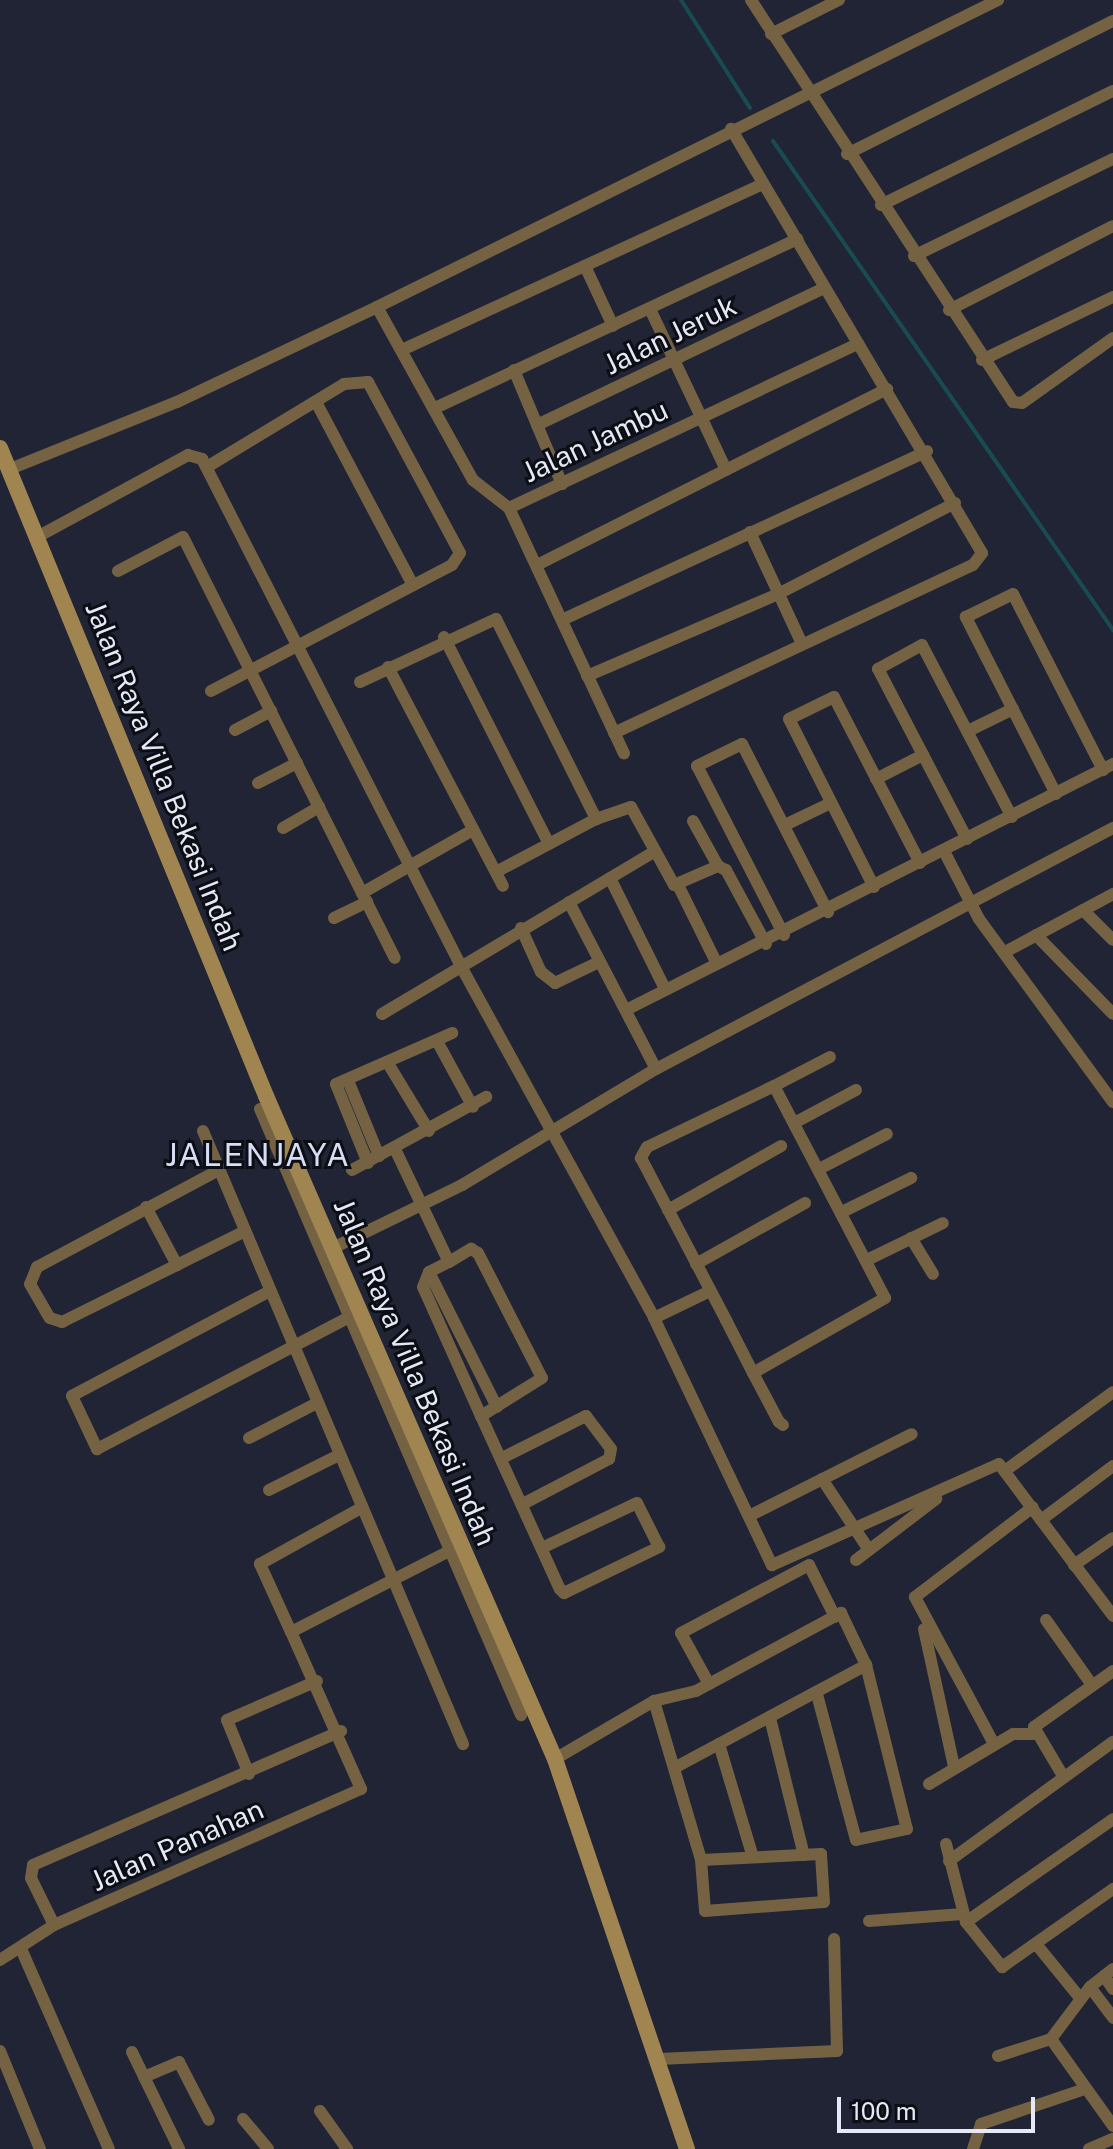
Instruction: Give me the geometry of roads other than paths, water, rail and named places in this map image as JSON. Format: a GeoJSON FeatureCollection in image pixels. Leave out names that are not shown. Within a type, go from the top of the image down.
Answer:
{"type":"FeatureCollection","features":[{"type":"Feature","properties":{"kind":"main road","name":"Jalan Raya Villa Bekasi Indah"},"geometry":{"type":"LineString","coordinates":[[0,448],[333,1248],[356,1313],[456,1548],[555,1759],[687,2149]]}},
{"type":"Feature","properties":{"kind":"street"},"geometry":{"type":"LineString","coordinates":[[751,0],[982,360],[1019,404],[1113,338]]}},
{"type":"Feature","properties":{"kind":"street"},"geometry":{"type":"LineString","coordinates":[[771,34],[839,0]]}},
{"type":"Feature","properties":{"kind":"street"},"geometry":{"type":"LineString","coordinates":[[10,469],[177,402],[377,307],[731,129],[998,0]]}},
{"type":"Feature","properties":{"kind":"street"},"geometry":{"type":"LineString","coordinates":[[847,154],[1113,21]]}},
{"type":"Feature","properties":{"kind":"street"},"geometry":{"type":"LineString","coordinates":[[881,205],[1113,91]]}},
{"type":"Feature","properties":{"kind":"street"},"geometry":{"type":"LineString","coordinates":[[614,733],[979,562],[978,544],[927,451],[858,344],[731,129]]}},
{"type":"Feature","properties":{"kind":"street"},"geometry":{"type":"LineString","coordinates":[[914,256],[1113,159]]}},
{"type":"Feature","properties":{"kind":"street"},"geometry":{"type":"LineString","coordinates":[[404,349],[762,184]]}},
{"type":"Feature","properties":{"kind":"street"},"geometry":{"type":"LineString","coordinates":[[949,310],[1113,226]]}},
{"type":"Feature","properties":{"kind":"street"},"geometry":{"type":"LineString","coordinates":[[435,408],[797,239]]}},
{"type":"Feature","properties":{"kind":"street"},"geometry":{"type":"LineString","coordinates":[[585,266],[613,326]]}},
{"type":"Feature","properties":{"kind":"street","name":"Jalan Jeruk"},"geometry":{"type":"LineString","coordinates":[[537,425],[824,288]]}},
{"type":"Feature","properties":{"kind":"street"},"geometry":{"type":"LineString","coordinates":[[982,360],[1113,297]]}},
{"type":"Feature","properties":{"kind":"street"},"geometry":{"type":"LineString","coordinates":[[377,307],[404,349],[473,480],[509,508],[564,619],[624,753]]}},
{"type":"Feature","properties":{"kind":"street"},"geometry":{"type":"LineString","coordinates":[[650,309],[726,470]]}},
{"type":"Feature","properties":{"kind":"street","name":"Jalan Jambu"},"geometry":{"type":"LineString","coordinates":[[509,508],[858,344]]}},
{"type":"Feature","properties":{"kind":"street"},"geometry":{"type":"LineString","coordinates":[[514,370],[562,484]]}},
{"type":"Feature","properties":{"kind":"street"},"geometry":{"type":"LineString","coordinates":[[207,467],[361,379],[380,400],[459,549],[455,563],[299,648],[211,691]]}},
{"type":"Feature","properties":{"kind":"street"},"geometry":{"type":"LineString","coordinates":[[537,565],[887,389]]}},
{"type":"Feature","properties":{"kind":"street"},"geometry":{"type":"LineString","coordinates":[[316,402],[413,585]]}},
{"type":"Feature","properties":{"kind":"street"},"geometry":{"type":"LineString","coordinates":[[564,619],[927,451]]}},
{"type":"Feature","properties":{"kind":"street"},"geometry":{"type":"LineString","coordinates":[[39,536],[188,455],[196,453],[207,467],[463,970],[654,1318],[749,1516],[777,1566],[857,1531],[992,1464],[1006,1470],[1113,1616]]}},
{"type":"Feature","properties":{"kind":"street"},"geometry":{"type":"LineString","coordinates":[[587,676],[778,594],[955,503]]}},
{"type":"Feature","properties":{"kind":"street"},"geometry":{"type":"LineString","coordinates":[[750,532],[802,644]]}},
{"type":"Feature","properties":{"kind":"street"},"geometry":{"type":"LineString","coordinates":[[118,571],[183,537],[395,958]]}},
{"type":"Feature","properties":{"kind":"street"},"geometry":{"type":"LineString","coordinates":[[626,1010],[716,962],[784,935],[920,863],[1012,817],[1108,767],[1013,594],[966,617],[1056,794]]}},
{"type":"Feature","properties":{"kind":"street"},"geometry":{"type":"LineString","coordinates":[[360,682],[444,637],[496,619],[596,819]]}},
{"type":"Feature","properties":{"kind":"street"},"geometry":{"type":"LineString","coordinates":[[444,637],[549,844]]}},
{"type":"Feature","properties":{"kind":"street"},"geometry":{"type":"LineString","coordinates":[[967,839],[878,669],[922,645],[1012,817]]}},
{"type":"Feature","properties":{"kind":"street"},"geometry":{"type":"LineString","coordinates":[[388,667],[503,886]]}},
{"type":"Feature","properties":{"kind":"street"},"geometry":{"type":"LineString","coordinates":[[874,887],[789,719],[834,697],[920,863]]}},
{"type":"Feature","properties":{"kind":"street"},"geometry":{"type":"LineString","coordinates":[[968,731],[1013,709]]}},
{"type":"Feature","properties":{"kind":"street"},"geometry":{"type":"LineString","coordinates":[[235,730],[271,711]]}},
{"type":"Feature","properties":{"kind":"street"},"geometry":{"type":"LineString","coordinates":[[784,935],[697,766],[742,744],[828,912]]}},
{"type":"Feature","properties":{"kind":"street"},"geometry":{"type":"LineString","coordinates":[[876,779],[923,755]]}},
{"type":"Feature","properties":{"kind":"street"},"geometry":{"type":"LineString","coordinates":[[258,783],[297,763]]}},
{"type":"Feature","properties":{"kind":"street"},"geometry":{"type":"LineString","coordinates":[[785,825],[831,803]]}},
{"type":"Feature","properties":{"kind":"street"},"geometry":{"type":"LineString","coordinates":[[283,828],[319,807]]}},
{"type":"Feature","properties":{"kind":"street"},"geometry":{"type":"LineString","coordinates":[[496,872],[596,819],[631,807],[678,885],[716,962]]}},
{"type":"Feature","properties":{"kind":"street"},"geometry":{"type":"LineString","coordinates":[[693,821],[766,944]]}},
{"type":"Feature","properties":{"kind":"street"},"geometry":{"type":"LineString","coordinates":[[333,1248],[419,1208],[656,1069],[1113,828]]}},
{"type":"Feature","properties":{"kind":"street"},"geometry":{"type":"LineString","coordinates":[[334,918],[473,830]]}},
{"type":"Feature","properties":{"kind":"street"},"geometry":{"type":"LineString","coordinates":[[382,1014],[463,970],[521,928],[655,851]]}},
{"type":"Feature","properties":{"kind":"street"},"geometry":{"type":"LineString","coordinates":[[944,851],[1005,952],[1113,1102]]}},
{"type":"Feature","properties":{"kind":"street"},"geometry":{"type":"LineString","coordinates":[[678,885],[718,866]]}},
{"type":"Feature","properties":{"kind":"street"},"geometry":{"type":"LineString","coordinates":[[610,878],[665,989]]}},
{"type":"Feature","properties":{"kind":"street"},"geometry":{"type":"LineString","coordinates":[[1005,952],[1113,894]]}},
{"type":"Feature","properties":{"kind":"street"},"geometry":{"type":"LineString","coordinates":[[569,902],[656,1069]]}},
{"type":"Feature","properties":{"kind":"street"},"geometry":{"type":"LineString","coordinates":[[1083,910],[1113,940]]}},
{"type":"Feature","properties":{"kind":"street"},"geometry":{"type":"LineString","coordinates":[[521,928],[555,983],[599,962]]}},
{"type":"Feature","properties":{"kind":"street"},"geometry":{"type":"LineString","coordinates":[[1036,935],[1113,1014]]}},
{"type":"Feature","properties":{"kind":"street"},"geometry":{"type":"LineString","coordinates":[[374,1159],[349,1083],[452,1033]]}},
{"type":"Feature","properties":{"kind":"street"},"geometry":{"type":"LineString","coordinates":[[437,1041],[473,1107]]}},
{"type":"Feature","properties":{"kind":"street"},"geometry":{"type":"LineString","coordinates":[[783,1425],[668,1210],[642,1153],[830,1057]]}},
{"type":"Feature","properties":{"kind":"street"},"geometry":{"type":"LineString","coordinates":[[389,1065],[429,1131]]}},
{"type":"Feature","properties":{"kind":"street"},"geometry":{"type":"LineString","coordinates":[[753,1373],[883,1303],[869,1259],[774,1086]]}},
{"type":"Feature","properties":{"kind":"street"},"geometry":{"type":"LineString","coordinates":[[796,1122],[856,1090]]}},
{"type":"Feature","properties":{"kind":"street"},"geometry":{"type":"LineString","coordinates":[[352,1170],[429,1131],[486,1097]]}},
{"type":"Feature","properties":{"kind":"street"},"geometry":{"type":"LineString","coordinates":[[260,1109],[356,1313],[100,1450],[70,1397],[270,1291]]}},
{"type":"Feature","properties":{"kind":"street"},"geometry":{"type":"LineString","coordinates":[[203,1131],[217,1171],[293,1344],[390,1581],[463,1744]]}},
{"type":"Feature","properties":{"kind":"street"},"geometry":{"type":"LineString","coordinates":[[821,1168],[887,1134]]}},
{"type":"Feature","properties":{"kind":"street"},"geometry":{"type":"LineString","coordinates":[[668,1210],[781,1146]]}},
{"type":"Feature","properties":{"kind":"street"},"geometry":{"type":"LineString","coordinates":[[395,1149],[419,1208],[449,1262]]}},
{"type":"Feature","properties":{"kind":"street"},"geometry":{"type":"LineString","coordinates":[[217,1171],[37,1267],[30,1284],[57,1323],[243,1232]]}},
{"type":"Feature","properties":{"kind":"street"},"geometry":{"type":"LineString","coordinates":[[844,1211],[911,1178]]}},
{"type":"Feature","properties":{"kind":"street"},"geometry":{"type":"LineString","coordinates":[[696,1264],[805,1203]]}},
{"type":"Feature","properties":{"kind":"street"},"geometry":{"type":"LineString","coordinates":[[146,1207],[177,1265]]}},
{"type":"Feature","properties":{"kind":"street"},"geometry":{"type":"LineString","coordinates":[[869,1259],[943,1223]]}},
{"type":"Feature","properties":{"kind":"street"},"geometry":{"type":"LineString","coordinates":[[911,1238],[933,1274]]}},
{"type":"Feature","properties":{"kind":"street"},"geometry":{"type":"LineString","coordinates":[[481,1416],[542,1378],[478,1253],[471,1249],[429,1272],[423,1287],[481,1416],[523,1504],[542,1548],[568,1593],[659,1547],[637,1503],[542,1548]]}},
{"type":"Feature","properties":{"kind":"street"},"geometry":{"type":"LineString","coordinates":[[429,1272],[497,1407]]}},
{"type":"Feature","properties":{"kind":"street"},"geometry":{"type":"LineString","coordinates":[[654,1318],[710,1291]]}},
{"type":"Feature","properties":{"kind":"street"},"geometry":{"type":"LineString","coordinates":[[1006,1470],[1113,1392]]}},
{"type":"Feature","properties":{"kind":"street"},"geometry":{"type":"LineString","coordinates":[[249,1438],[317,1403]]}},
{"type":"Feature","properties":{"kind":"street"},"geometry":{"type":"LineString","coordinates":[[502,1458],[586,1416],[611,1449],[609,1459],[523,1504]]}},
{"type":"Feature","properties":{"kind":"street"},"geometry":{"type":"LineString","coordinates":[[749,1516],[912,1434]]}},
{"type":"Feature","properties":{"kind":"street"},"geometry":{"type":"LineString","coordinates":[[269,1490],[339,1455]]}},
{"type":"Feature","properties":{"kind":"street"},"geometry":{"type":"LineString","coordinates":[[1041,1520],[1113,1466]]}},
{"type":"Feature","properties":{"kind":"street"},"geometry":{"type":"LineString","coordinates":[[822,1479],[869,1550]]}},
{"type":"Feature","properties":{"kind":"street"},"geometry":{"type":"LineString","coordinates":[[856,1560],[956,1483]]}},
{"type":"Feature","properties":{"kind":"street"},"geometry":{"type":"LineString","coordinates":[[954,1767],[918,1590],[1033,1507]]}},
{"type":"Feature","properties":{"kind":"street"},"geometry":{"type":"LineString","coordinates":[[54,1925],[31,1878],[33,1865],[249,1774],[341,1731],[260,1564],[361,1508]]}},
{"type":"Feature","properties":{"kind":"street"},"geometry":{"type":"LineString","coordinates":[[1074,1565],[1113,1538]]}},
{"type":"Feature","properties":{"kind":"street"},"geometry":{"type":"LineString","coordinates":[[291,1632],[456,1548],[521,1715]]}},
{"type":"Feature","properties":{"kind":"street"},"geometry":{"type":"LineString","coordinates":[[709,1684],[681,1633],[809,1565],[835,1617]]}},
{"type":"Feature","properties":{"kind":"street"},"geometry":{"type":"LineString","coordinates":[[555,1759],[654,1701],[709,1684],[841,1613],[866,1665],[907,1829],[856,1840],[817,1694]]}},
{"type":"Feature","properties":{"kind":"street"},"geometry":{"type":"LineString","coordinates":[[1046,1620],[1092,1685]]}},
{"type":"Feature","properties":{"kind":"street"},"geometry":{"type":"LineString","coordinates":[[923,1621],[994,1744]]}},
{"type":"Feature","properties":{"kind":"street"},"geometry":{"type":"LineString","coordinates":[[676,1767],[866,1665]]}},
{"type":"Feature","properties":{"kind":"street"},"geometry":{"type":"LineString","coordinates":[[1063,1776],[1034,1734],[1036,1724],[1113,1671]]}},
{"type":"Feature","properties":{"kind":"street"},"geometry":{"type":"LineString","coordinates":[[249,1774],[227,1720],[317,1681]]}},
{"type":"Feature","properties":{"kind":"street"},"geometry":{"type":"LineString","coordinates":[[654,1701],[701,1860],[705,1911],[824,1902],[821,1854],[701,1860]]}},
{"type":"Feature","properties":{"kind":"street"},"geometry":{"type":"LineString","coordinates":[[770,1718],[804,1855]]}},
{"type":"Feature","properties":{"kind":"street","name":"Jalan Panahan"},"geometry":{"type":"LineString","coordinates":[[0,1960],[22,1951],[54,1925],[357,1792],[362,1782],[341,1731]]}},
{"type":"Feature","properties":{"kind":"street"},"geometry":{"type":"LineString","coordinates":[[929,1784],[994,1744],[1034,1734]]}},
{"type":"Feature","properties":{"kind":"street"},"geometry":{"type":"LineString","coordinates":[[949,1861],[1113,1742]]}},
{"type":"Feature","properties":{"kind":"street"},"geometry":{"type":"LineString","coordinates":[[719,1744],[753,1857]]}},
{"type":"Feature","properties":{"kind":"street"},"geometry":{"type":"LineString","coordinates":[[869,1921],[964,1918],[1113,1819]]}},
{"type":"Feature","properties":{"kind":"street"},"geometry":{"type":"LineString","coordinates":[[946,1844],[964,1918],[1002,1967],[1113,1889]]}},
{"type":"Feature","properties":{"kind":"street"},"geometry":{"type":"LineString","coordinates":[[659,2059],[837,2051],[834,1939]]}},
{"type":"Feature","properties":{"kind":"street"},"geometry":{"type":"LineString","coordinates":[[1036,1944],[1080,1998]]}},
{"type":"Feature","properties":{"kind":"street"},"geometry":{"type":"LineString","coordinates":[[22,1951],[109,2149]]}},
{"type":"Feature","properties":{"kind":"street"},"geometry":{"type":"LineString","coordinates":[[998,2056],[1051,2039],[1080,1998],[1108,1973],[1113,1989]]}},
{"type":"Feature","properties":{"kind":"street"},"geometry":{"type":"LineString","coordinates":[[1090,1987],[1113,2018]]}},
{"type":"Feature","properties":{"kind":"street"},"geometry":{"type":"LineString","coordinates":[[1051,2039],[1113,2126]]}},
{"type":"Feature","properties":{"kind":"street"},"geometry":{"type":"LineString","coordinates":[[0,2051],[40,2149]]}},
{"type":"Feature","properties":{"kind":"street"},"geometry":{"type":"LineString","coordinates":[[132,2052],[177,2146],[163,2149]]}},
{"type":"Feature","properties":{"kind":"street"},"geometry":{"type":"LineString","coordinates":[[144,2077],[179,2062],[209,2120]]}},
{"type":"Feature","properties":{"kind":"street"},"geometry":{"type":"LineString","coordinates":[[973,2149],[981,2124],[1085,2089]]}},
{"type":"Feature","properties":{"kind":"street"},"geometry":{"type":"LineString","coordinates":[[320,2111],[347,2149]]}},
{"type":"Feature","properties":{"kind":"street"},"geometry":{"type":"LineString","coordinates":[[243,2119],[268,2149]]}},
{"type":"Feature","properties":{"kind":"street"},"geometry":{"type":"LineString","coordinates":[[1089,2149],[1113,2139]]}},
{"type":"Feature","properties":{"kind":"waterway"},"geometry":{"type":"LineString","coordinates":[[681,0],[750,108]]}},
{"type":"Feature","properties":{"kind":"waterway"},"geometry":{"type":"LineString","coordinates":[[773,141],[1113,630]]}},
{"type":"Feature","properties":{"kind":"district","name":"JALENJAYA"},"geometry":{"type":"Point","coordinates":[258,1155]}}]}
